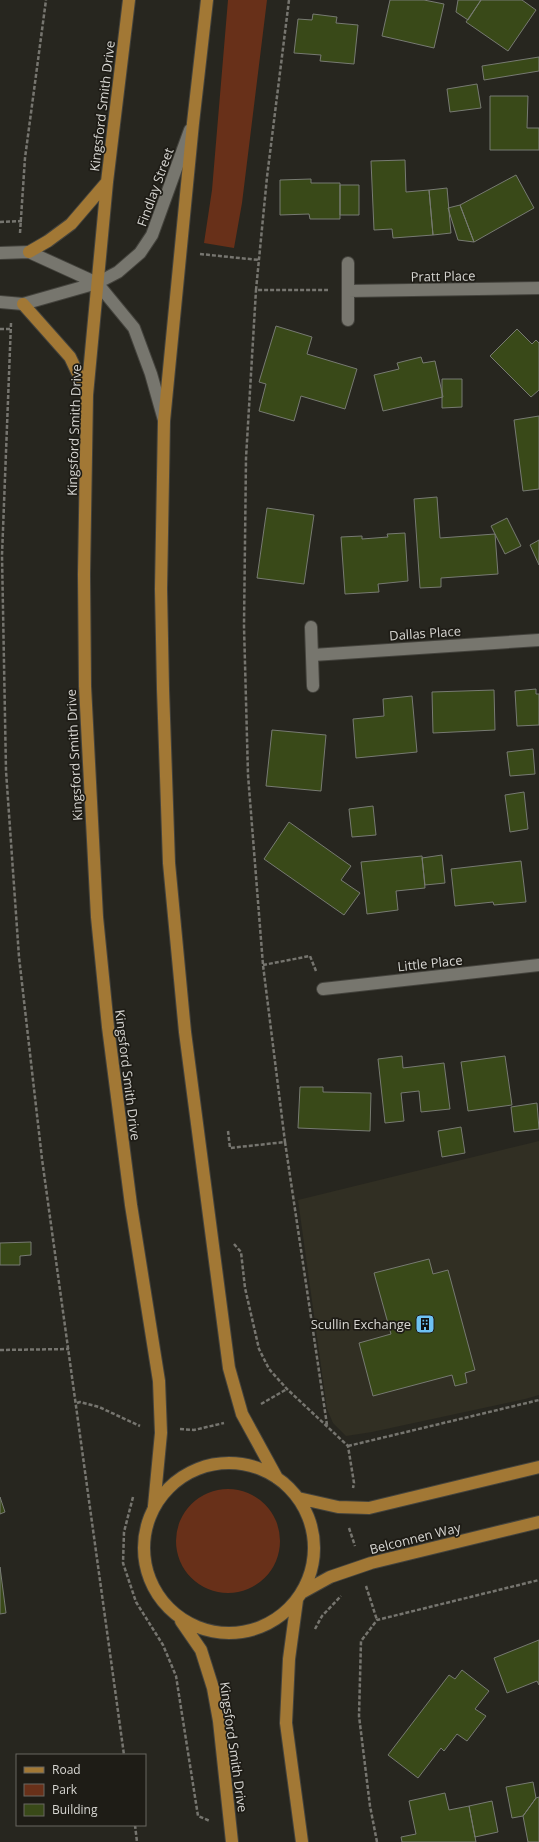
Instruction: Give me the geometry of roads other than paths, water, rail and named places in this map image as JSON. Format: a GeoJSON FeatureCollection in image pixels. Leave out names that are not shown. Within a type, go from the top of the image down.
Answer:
{"type":"FeatureCollection","features":[{"type":"Feature","properties":{"kind":"main road","name":"Kingsford Smith Drive"},"geometry":{"type":"LineString","coordinates":[[129,0],[107,182],[87,395],[84,575],[85,686],[97,917],[108,1028],[130,1198],[159,1381],[161,1433],[154,1506]]}},
{"type":"Feature","properties":{"kind":"main road"},"geometry":{"type":"LineString","coordinates":[[207,0],[193,123],[164,421],[161,589],[168,863],[185,1032],[229,1368],[242,1414],[277,1478]]}},
{"type":"Feature","properties":{"kind":"main road"},"geometry":{"type":"LineString","coordinates":[[23,252],[48,241],[71,224],[107,182]]}},
{"type":"Feature","properties":{"kind":"main road"},"geometry":{"type":"LineString","coordinates":[[18,304],[70,357],[87,395]]}},
{"type":"Feature","properties":{"kind":"main road"},"geometry":{"type":"LineString","coordinates":[[213,1464],[246,1464],[277,1478],[298,1498],[308,1518],[314,1546],[313,1563],[308,1579],[299,1596],[276,1620],[249,1631],[234,1633],[205,1630],[178,1617],[166,1606],[157,1593],[149,1579],[145,1563],[144,1547],[146,1531],[154,1506],[169,1488],[182,1477],[213,1464]]}},
{"type":"Feature","properties":{"kind":"main road"},"geometry":{"type":"LineString","coordinates":[[298,1498],[338,1507],[369,1508],[539,1467]]}},
{"type":"Feature","properties":{"kind":"main road","name":"Belconnen Way"},"geometry":{"type":"LineString","coordinates":[[299,1596],[330,1578],[371,1563],[539,1522]]}},
{"type":"Feature","properties":{"kind":"main road"},"geometry":{"type":"LineString","coordinates":[[299,1596],[289,1659],[286,1723],[302,1842]]}},
{"type":"Feature","properties":{"kind":"main road","name":"Kingsford Smith Drive"},"geometry":{"type":"LineString","coordinates":[[178,1617],[201,1650],[213,1688],[219,1721],[231,1836]]}},
{"type":"Feature","properties":{"kind":"street","name":"Findlay Street"},"geometry":{"type":"LineString","coordinates":[[0,302],[18,304],[97,283],[118,272],[140,253],[152,235],[193,123]]}},
{"type":"Feature","properties":{"kind":"street"},"geometry":{"type":"LineString","coordinates":[[0,254],[23,252],[97,283],[134,328],[151,374],[164,421]]}},
{"type":"Feature","properties":{"kind":"street"},"geometry":{"type":"LineString","coordinates":[[348,263],[348,320]]}},
{"type":"Feature","properties":{"kind":"street","name":"Pratt Place"},"geometry":{"type":"LineString","coordinates":[[348,291],[539,288]]}},
{"type":"Feature","properties":{"kind":"street"},"geometry":{"type":"LineString","coordinates":[[311,626],[313,686]]}},
{"type":"Feature","properties":{"kind":"street","name":"Dallas Place"},"geometry":{"type":"LineString","coordinates":[[313,655],[539,640]]}},
{"type":"Feature","properties":{"kind":"street","name":"Little Place"},"geometry":{"type":"LineString","coordinates":[[323,989],[539,965]]}},
{"type":"Feature","properties":{"kind":"place","name":"Scullin Exchange"},"geometry":{"type":"Point","coordinates":[425,1324]}}]}
